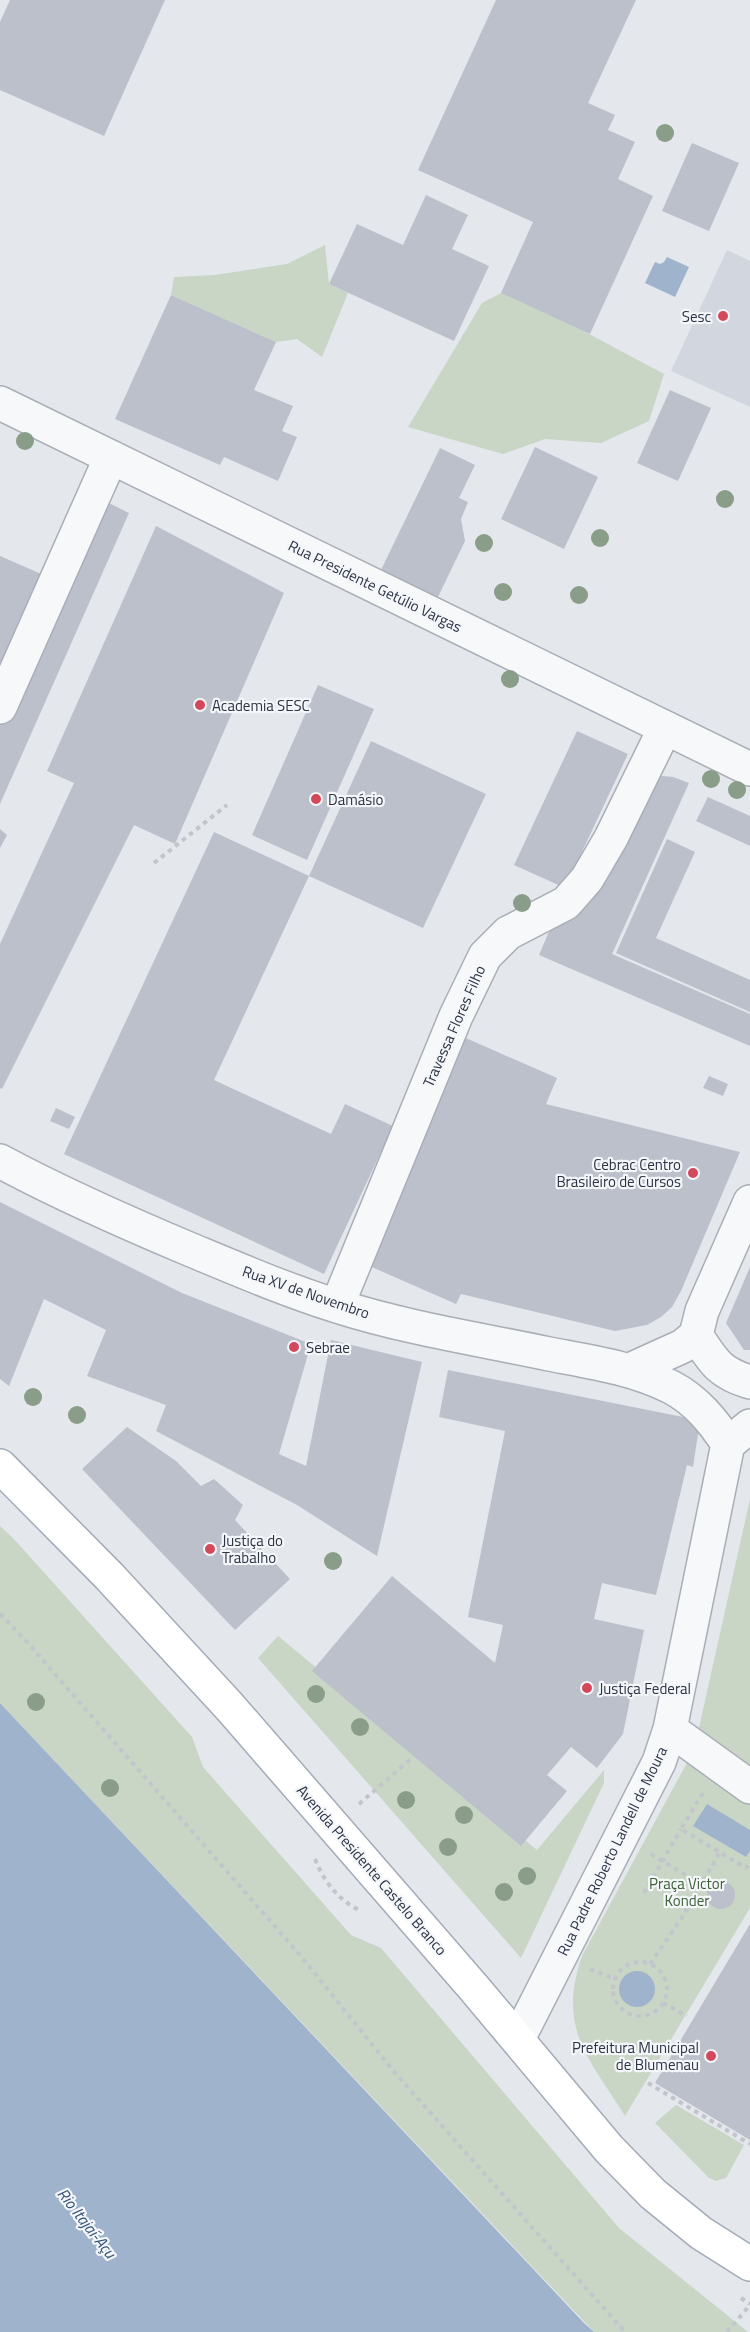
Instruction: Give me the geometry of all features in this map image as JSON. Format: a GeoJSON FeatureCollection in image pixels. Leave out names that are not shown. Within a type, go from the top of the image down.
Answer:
{"type":"FeatureCollection","features":[{"type":"Feature","properties":{"kind":"main road","name":"Avenida Presidente Castelo Branco"},"geometry":{"type":"LineString","coordinates":[[0,1466],[163,1634],[334,1826],[518,2039],[609,2149],[653,2194],[694,2228],[750,2264]]}},
{"type":"Feature","properties":{"kind":"street","name":"Rua Presidente Getúlio Vargas"},"geometry":{"type":"LineString","coordinates":[[0,403],[750,770]]}},
{"type":"Feature","properties":{"kind":"street"},"geometry":{"type":"LineString","coordinates":[[0,707],[111,457]]}},
{"type":"Feature","properties":{"kind":"street","name":"Travessa Flores Filho"},"geometry":{"type":"LineString","coordinates":[[337,1306],[456,1016],[485,956],[508,933],[566,903],[587,879],[612,838],[665,728]]}},
{"type":"Feature","properties":{"kind":"street","name":"Rua XV de Novembro"},"geometry":{"type":"LineString","coordinates":[[0,1161],[35,1181],[150,1233],[244,1272],[337,1306],[442,1332],[630,1370],[673,1388],[712,1419],[739,1435]]}},
{"type":"Feature","properties":{"kind":"street"},"geometry":{"type":"LineString","coordinates":[[630,1370],[683,1346],[696,1335],[702,1311],[750,1202]]}},
{"type":"Feature","properties":{"kind":"street"},"geometry":{"type":"LineString","coordinates":[[696,1335],[712,1359],[730,1376],[750,1382]]}},
{"type":"Feature","properties":{"kind":"street","name":"Rua Padre Roberto Landell de Moura"},"geometry":{"type":"LineString","coordinates":[[518,2039],[659,1762],[670,1730],[739,1435]]}},
{"type":"Feature","properties":{"kind":"street"},"geometry":{"type":"LineString","coordinates":[[670,1730],[750,1788]]}},
{"type":"Feature","properties":{"kind":"path"},"geometry":{"type":"LineString","coordinates":[[154,863],[227,805]]}},
{"type":"Feature","properties":{"kind":"path"},"geometry":{"type":"LineString","coordinates":[[0,1614],[27,1641],[299,1954],[396,2074],[625,2332]]}},
{"type":"Feature","properties":{"kind":"path"},"geometry":{"type":"LineString","coordinates":[[334,1826],[411,1759]]}},
{"type":"Feature","properties":{"kind":"path"},"geometry":{"type":"LineString","coordinates":[[644,1893],[720,1765]]}},
{"type":"Feature","properties":{"kind":"path"},"geometry":{"type":"LineString","coordinates":[[681,1829],[746,1868],[750,1861]]}},
{"type":"Feature","properties":{"kind":"path"},"geometry":{"type":"LineString","coordinates":[[647,1852],[702,1885]]}},
{"type":"Feature","properties":{"kind":"path"},"geometry":{"type":"LineString","coordinates":[[650,1964],[683,1916],[720,1852]]}},
{"type":"Feature","properties":{"kind":"path"},"geometry":{"type":"LineString","coordinates":[[634,1963],[650,1964],[657,1968],[666,1980],[666,1996],[663,2003],[651,2013],[635,2015],[621,2008],[613,1994],[615,1979],[620,1971],[634,1963]]}},
{"type":"Feature","properties":{"kind":"path"},"geometry":{"type":"LineString","coordinates":[[663,2003],[687,2016]]}},
{"type":"Feature","properties":{"kind":"path"},"geometry":{"type":"LineString","coordinates":[[648,2083],[750,2144]]}},
{"type":"Feature","properties":{"kind":"path"},"geometry":{"type":"LineString","coordinates":[[727,2332],[750,2305]]}},
{"type":"Feature","properties":{"kind":"shaded area","name":"Sesc"},"geometry":{"type":"Polygon","coordinates":[[[727,250],[750,261],[750,407],[671,371],[727,250]]]}},
{"type":"Feature","properties":{"kind":"green space"},"geometry":{"type":"Polygon","coordinates":[[[325,245],[329,284],[348,293],[322,357],[297,339],[276,342],[171,295],[174,277],[214,275],[287,264],[325,245]]]}},
{"type":"Feature","properties":{"kind":"green space"},"geometry":{"type":"Polygon","coordinates":[[[501,293],[576,327],[664,374],[649,421],[601,443],[545,439],[503,454],[408,427],[482,303],[501,293]]]}},
{"type":"Feature","properties":{"kind":"green space"},"geometry":{"type":"Polygon","coordinates":[[[750,1499],[750,1771],[698,1732],[750,1499]]]}},
{"type":"Feature","properties":{"kind":"green space"},"geometry":{"type":"Polygon","coordinates":[[[0,1526],[192,1737],[203,1767],[351,1935],[381,1948],[619,2228],[748,2332],[594,2332],[0,1703],[0,1526]]]}},
{"type":"Feature","properties":{"kind":"green space"},"geometry":{"type":"Polygon","coordinates":[[[278,1636],[537,1850],[604,1770],[604,1783],[521,1958],[258,1658],[278,1636]]]}},
{"type":"Feature","properties":{"kind":"green space","name":"Praça Victor Konder"},"geometry":{"type":"Polygon","coordinates":[[[689,1759],[750,1805],[750,1908],[625,2116],[580,2041],[573,2003],[575,1981],[582,1956],[689,1759]]]}},
{"type":"Feature","properties":{"kind":"green space"},"geometry":{"type":"Polygon","coordinates":[[[676,2105],[744,2145],[726,2178],[716,2181],[709,2178],[655,2123],[676,2105]]]}},
{"type":"Feature","properties":{"kind":"water"},"geometry":{"type":"Polygon","coordinates":[[[667,257],[689,267],[675,297],[645,283],[655,262],[660,264],[667,257]]]}},
{"type":"Feature","properties":{"kind":"water","name":"Rio Itajaí-Açu"},"geometry":{"type":"Polygon","coordinates":[[[0,1703],[584,2323],[594,2332],[0,2332],[0,1703]]]}},
{"type":"Feature","properties":{"kind":"water"},"geometry":{"type":"Polygon","coordinates":[[[707,1804],[750,1830],[750,1851],[746,1857],[693,1826],[707,1804]]]}},
{"type":"Feature","properties":{"kind":"water"},"geometry":{"type":"Polygon","coordinates":[[[637,1971],[650,1976],[655,1989],[650,2002],[637,2007],[624,2002],[619,1989],[624,1976],[637,1971]]]}},
{"type":"Feature","properties":{"kind":"building"},"geometry":{"type":"Polygon","coordinates":[[[10,0],[165,0],[104,136],[0,90],[0,22],[10,0]]]}},
{"type":"Feature","properties":{"kind":"building"},"geometry":{"type":"Polygon","coordinates":[[[496,0],[636,0],[588,103],[615,115],[608,130],[635,142],[618,179],[653,196],[590,334],[501,293],[533,222],[418,170],[496,0]]]}},
{"type":"Feature","properties":{"kind":"building"},"geometry":{"type":"Polygon","coordinates":[[[692,143],[739,163],[709,231],[662,211],[692,143]]]}},
{"type":"Feature","properties":{"kind":"building"},"geometry":{"type":"Polygon","coordinates":[[[426,195],[468,215],[452,249],[489,266],[454,341],[329,284],[357,224],[403,245],[426,195]]]}},
{"type":"Feature","properties":{"kind":"building"},"geometry":{"type":"Polygon","coordinates":[[[171,295],[276,342],[254,390],[293,406],[282,431],[297,437],[278,481],[224,457],[220,465],[115,419],[171,295]]]}},
{"type":"Feature","properties":{"kind":"building"},"geometry":{"type":"Polygon","coordinates":[[[670,390],[711,408],[678,481],[637,463],[670,390]]]}},
{"type":"Feature","properties":{"kind":"building"},"geometry":{"type":"Polygon","coordinates":[[[535,447],[598,477],[564,549],[501,519],[535,447]]]}},
{"type":"Feature","properties":{"kind":"building"},"geometry":{"type":"Polygon","coordinates":[[[440,448],[475,465],[459,498],[468,502],[461,519],[465,541],[437,599],[380,572],[440,448]]]}},
{"type":"Feature","properties":{"kind":"building"},"geometry":{"type":"Polygon","coordinates":[[[101,499],[129,513],[0,804],[0,726],[101,499]]]}},
{"type":"Feature","properties":{"kind":"building"},"geometry":{"type":"Polygon","coordinates":[[[156,526],[284,593],[175,844],[134,825],[2,1089],[0,1088],[0,944],[74,783],[47,771],[156,526]]]}},
{"type":"Feature","properties":{"kind":"building"},"geometry":{"type":"Polygon","coordinates":[[[0,556],[46,576],[0,677],[0,556]]]}},
{"type":"Feature","properties":{"kind":"building"},"geometry":{"type":"Polygon","coordinates":[[[318,685],[374,709],[307,860],[252,835],[318,685]]]}},
{"type":"Feature","properties":{"kind":"building"},"geometry":{"type":"Polygon","coordinates":[[[577,731],[628,754],[565,888],[514,865],[577,731]]]}},
{"type":"Feature","properties":{"kind":"building"},"geometry":{"type":"Polygon","coordinates":[[[371,741],[486,794],[423,928],[309,876],[371,741]]]}},
{"type":"Feature","properties":{"kind":"building"},"geometry":{"type":"Polygon","coordinates":[[[663,776],[689,783],[612,954],[750,1014],[750,1046],[539,955],[551,927],[653,778],[663,776]]]}},
{"type":"Feature","properties":{"kind":"building"},"geometry":{"type":"Polygon","coordinates":[[[708,797],[750,816],[750,846],[696,821],[708,797]]]}},
{"type":"Feature","properties":{"kind":"building"},"geometry":{"type":"Polygon","coordinates":[[[0,829],[7,835],[0,848],[0,829]]]}},
{"type":"Feature","properties":{"kind":"building"},"geometry":{"type":"Polygon","coordinates":[[[214,832],[309,876],[214,1080],[331,1134],[345,1104],[393,1126],[324,1274],[64,1154],[214,832]]]}},
{"type":"Feature","properties":{"kind":"building"},"geometry":{"type":"Polygon","coordinates":[[[667,839],[695,852],[656,938],[750,980],[750,1012],[616,953],[667,839]]]}},
{"type":"Feature","properties":{"kind":"building"},"geometry":{"type":"Polygon","coordinates":[[[459,1035],[557,1078],[546,1104],[740,1152],[681,1291],[672,1307],[661,1317],[647,1325],[615,1331],[461,1294],[456,1304],[358,1261],[459,1035]]]}},
{"type":"Feature","properties":{"kind":"building"},"geometry":{"type":"Polygon","coordinates":[[[709,1076],[728,1084],[723,1096],[703,1088],[709,1076]]]}},
{"type":"Feature","properties":{"kind":"building"},"geometry":{"type":"Polygon","coordinates":[[[56,1108],[75,1117],[69,1129],[50,1121],[56,1108]]]}},
{"type":"Feature","properties":{"kind":"building"},"geometry":{"type":"Polygon","coordinates":[[[0,1202],[182,1293],[311,1344],[279,1454],[306,1466],[331,1340],[422,1362],[377,1556],[297,1505],[156,1431],[166,1405],[87,1376],[106,1330],[44,1299],[9,1386],[0,1379],[0,1202]]]}},
{"type":"Feature","properties":{"kind":"building"},"geometry":{"type":"Polygon","coordinates":[[[750,1267],[750,1350],[744,1350],[726,1323],[750,1267]]]}},
{"type":"Feature","properties":{"kind":"building"},"geometry":{"type":"Polygon","coordinates":[[[448,1370],[688,1418],[699,1427],[693,1467],[687,1465],[656,1595],[602,1583],[594,1619],[644,1630],[623,1734],[597,1768],[571,1747],[547,1775],[567,1791],[521,1846],[312,1671],[392,1576],[495,1663],[503,1625],[468,1617],[505,1431],[439,1417],[448,1370]]]}},
{"type":"Feature","properties":{"kind":"building","name":"Justiça do Trabalho"},"geometry":{"type":"Polygon","coordinates":[[[127,1427],[176,1461],[201,1486],[214,1479],[243,1505],[235,1520],[290,1579],[235,1630],[82,1469],[127,1427]]]}},
{"type":"Feature","properties":{"kind":"building"},"geometry":{"type":"Polygon","coordinates":[[[721,1881],[731,1885],[735,1895],[731,1905],[721,1909],[711,1905],[707,1895],[711,1885],[721,1881]]]}},
{"type":"Feature","properties":{"kind":"building","name":"Prefeitura Municipal de Blumenau"},"geometry":{"type":"Polygon","coordinates":[[[750,1924],[750,2140],[655,2083],[750,1924]]]}},
{"type":"Feature","properties":{"kind":"place","name":"Sesc"},"geometry":{"type":"Point","coordinates":[723,316]}},
{"type":"Feature","properties":{"kind":"place","name":"Academia SESC"},"geometry":{"type":"Point","coordinates":[200,705]}},
{"type":"Feature","properties":{"kind":"place","name":"Damásio"},"geometry":{"type":"Point","coordinates":[316,799]}},
{"type":"Feature","properties":{"kind":"place","name":"Cebrac Centro Brasileiro de Cursos"},"geometry":{"type":"Point","coordinates":[693,1173]}},
{"type":"Feature","properties":{"kind":"place","name":"Sebrae"},"geometry":{"type":"Point","coordinates":[294,1347]}},
{"type":"Feature","properties":{"kind":"place","name":"Justiça do Trabalho"},"geometry":{"type":"Point","coordinates":[210,1549]}},
{"type":"Feature","properties":{"kind":"place","name":"Justiça Federal"},"geometry":{"type":"Point","coordinates":[587,1688]}},
{"type":"Feature","properties":{"kind":"place","name":"Prefeitura Municipal de Blumenau"},"geometry":{"type":"Point","coordinates":[711,2056]}}]}
